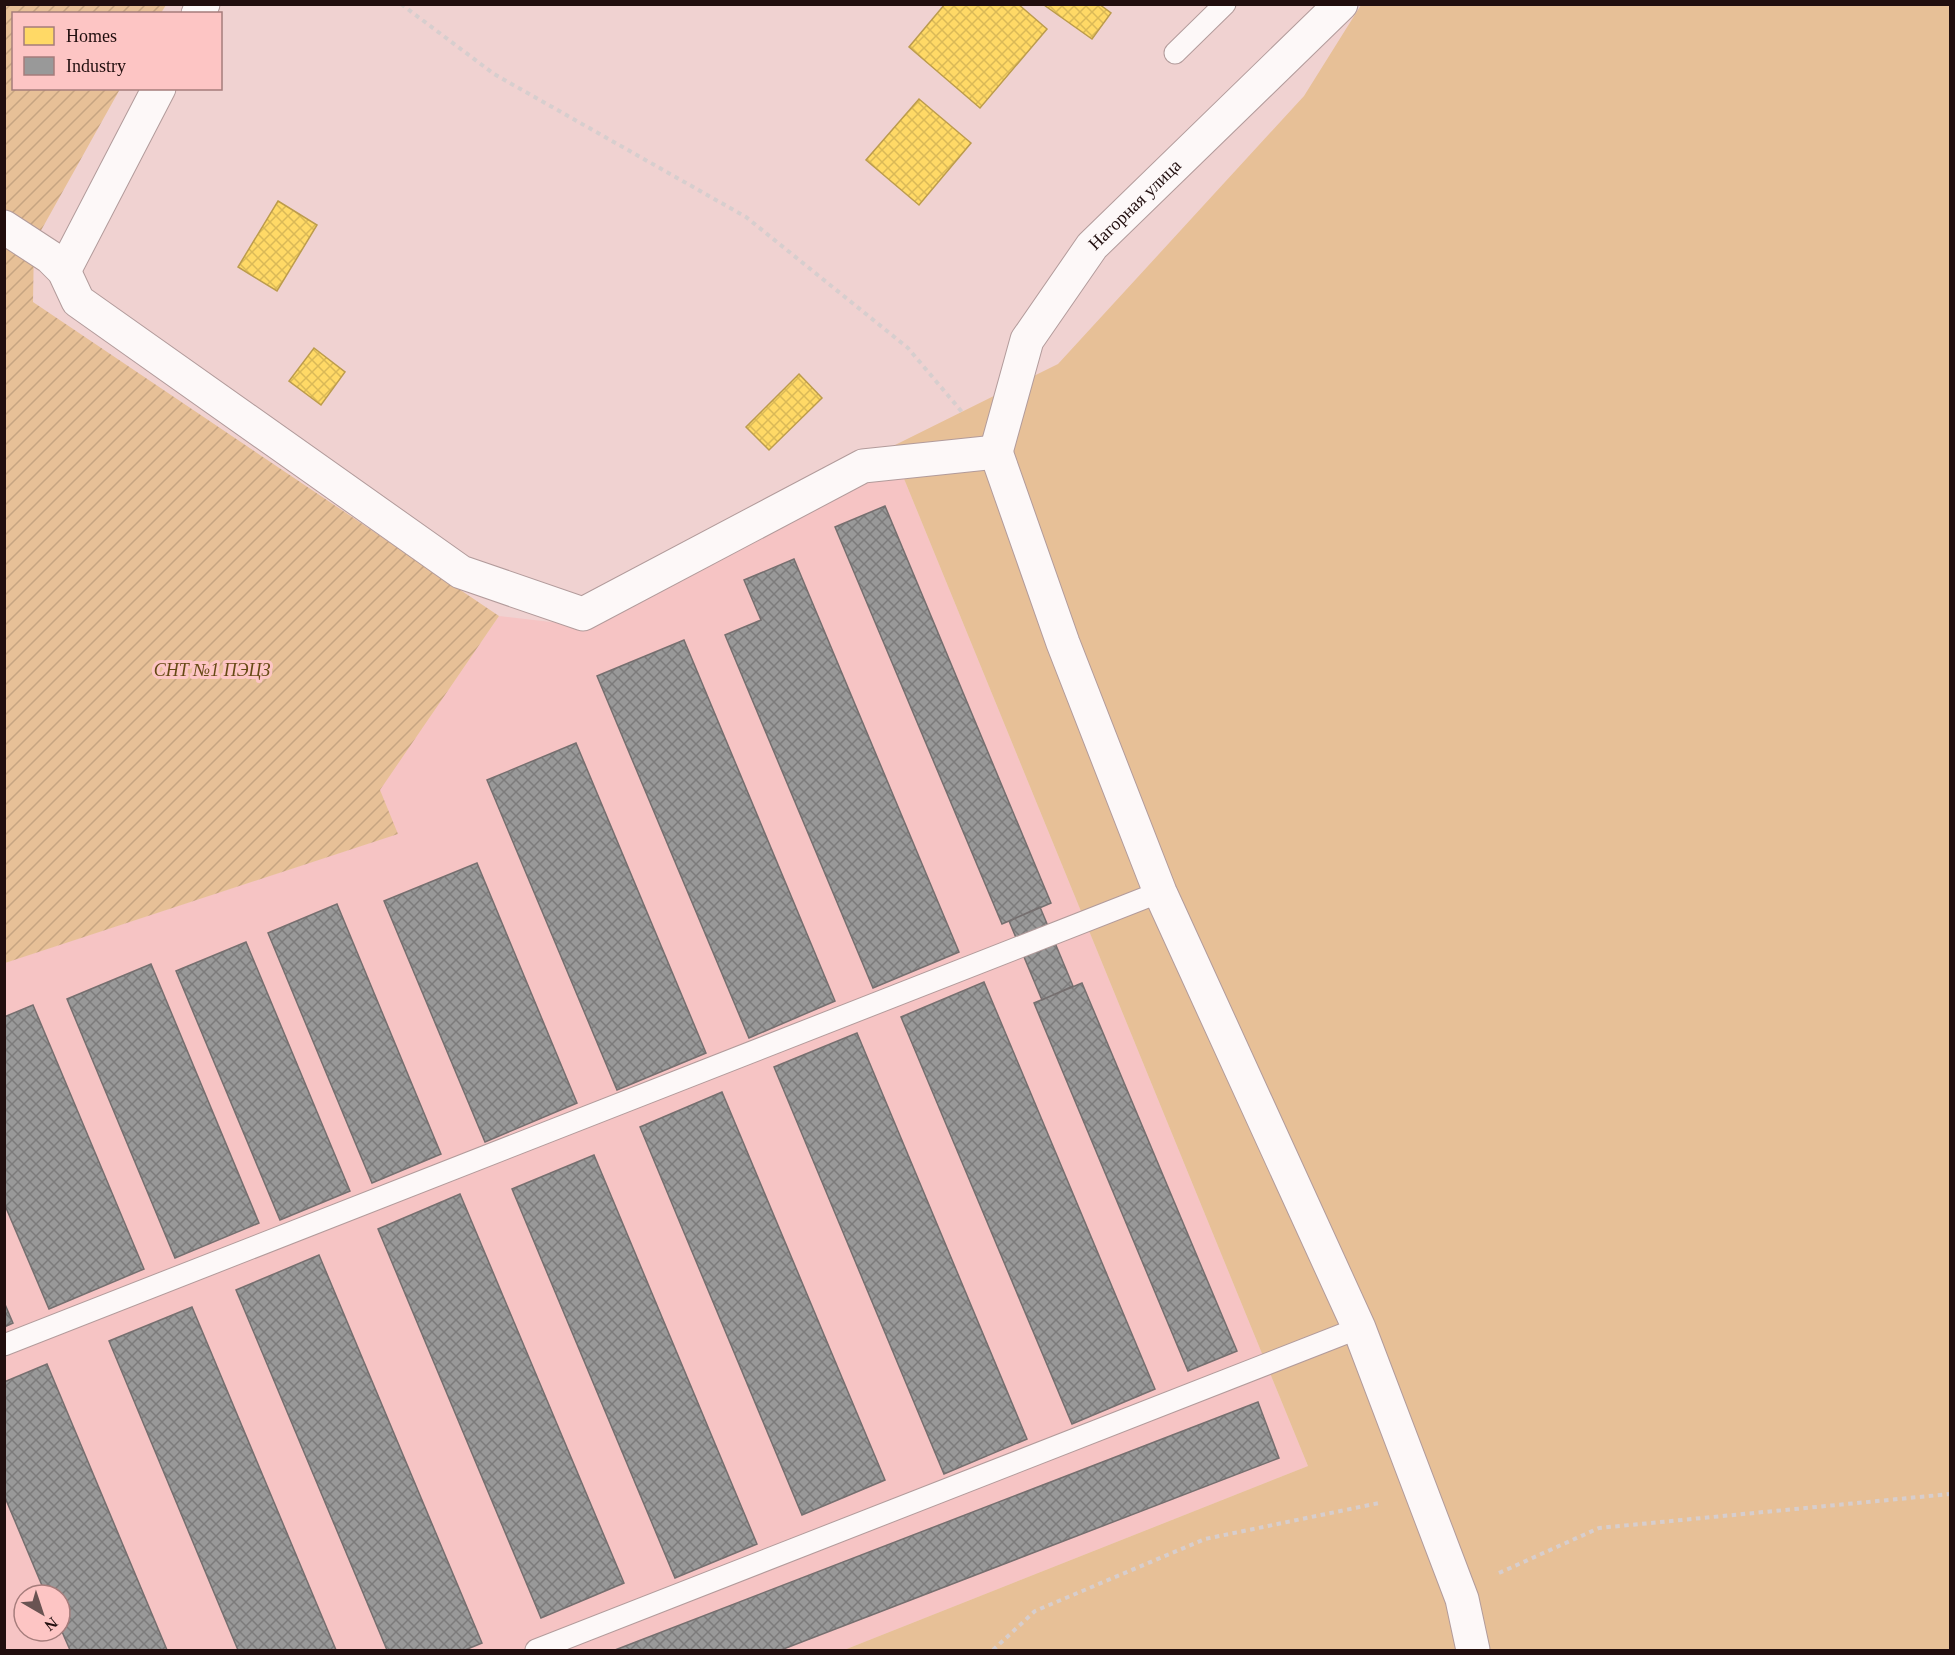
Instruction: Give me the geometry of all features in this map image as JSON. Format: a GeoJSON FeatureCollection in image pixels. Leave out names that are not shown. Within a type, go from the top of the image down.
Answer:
{"type":"FeatureCollection","features":[{"type":"Feature","properties":{"kind":"street","name":"Нагорная улица"},"geometry":{"type":"LineString","coordinates":[[996,452],[1027,340],[1092,246],[1341,4]]}},
{"type":"Feature","properties":{"kind":"street"},"geometry":{"type":"LineString","coordinates":[[64,271],[158,90]]}},
{"type":"Feature","properties":{"kind":"street"},"geometry":{"type":"LineString","coordinates":[[4,227],[50,257],[64,271],[78,302],[461,572],[583,614],[863,466],[996,452],[1063,643],[1160,892],[1359,1329],[1424,1494],[1462,1599],[1473,1650]]}},
{"type":"Feature","properties":{"kind":"lane"},"geometry":{"type":"LineString","coordinates":[[1175,53],[1225,4]]}},
{"type":"Feature","properties":{"kind":"lane"},"geometry":{"type":"LineString","coordinates":[[4,1345],[1160,892]]}},
{"type":"Feature","properties":{"kind":"lane"},"geometry":{"type":"LineString","coordinates":[[536,1650],[1359,1329]]}},
{"type":"Feature","properties":{"kind":"path"},"geometry":{"type":"LineString","coordinates":[[401,4],[494,74],[746,217],[908,348],[996,452]]}},
{"type":"Feature","properties":{"kind":"path"},"geometry":{"type":"LineString","coordinates":[[993,1650],[1035,1611],[1205,1539],[1424,1494]]}},
{"type":"Feature","properties":{"kind":"path"},"geometry":{"type":"LineString","coordinates":[[1498,1573],[1599,1528],[1950,1494]]}},
{"type":"Feature","properties":{"kind":"shaded area"},"geometry":{"type":"Polygon","coordinates":[[[891,447],[1308,1466],[844,1650],[5,1650],[4,963],[397,834],[379,790],[499,616],[585,626],[891,447]]]}},
{"type":"Feature","properties":{"kind":"green space","name":"СНТ №1 ПЭЦЗ"},"geometry":{"type":"Polygon","coordinates":[[[4,5],[166,5],[162,12],[12,12],[12,90],[119,90],[34,243],[33,302],[499,616],[380,790],[398,834],[5,963],[4,5]]]}},
{"type":"Feature","properties":{"kind":"green space"},"geometry":{"type":"Polygon","coordinates":[[[1361,5],[1950,5],[1950,1650],[844,1650],[1308,1466],[891,447],[1058,364],[1304,96],[1361,5]]]}},
{"type":"Feature","properties":{"kind":"building: Homes"},"geometry":{"type":"Polygon","coordinates":[[[945,4],[1018,4],[1047,29],[980,108],[909,47],[945,4]]]}},
{"type":"Feature","properties":{"kind":"building: Homes"},"geometry":{"type":"Polygon","coordinates":[[[1099,4],[1111,13],[1092,39],[1044,5],[1099,4]]]}},
{"type":"Feature","properties":{"kind":"building: Homes"},"geometry":{"type":"Polygon","coordinates":[[[919,99],[971,143],[919,205],[866,160],[919,99]]]}},
{"type":"Feature","properties":{"kind":"building: Homes"},"geometry":{"type":"Polygon","coordinates":[[[278,201],[317,225],[277,291],[238,267],[278,201]]]}},
{"type":"Feature","properties":{"kind":"building: Homes"},"geometry":{"type":"Polygon","coordinates":[[[314,348],[345,372],[321,405],[289,381],[314,348]]]}},
{"type":"Feature","properties":{"kind":"building: Homes"},"geometry":{"type":"Polygon","coordinates":[[[799,374],[822,398],[769,450],[746,427],[799,374]]]}},
{"type":"Feature","properties":{"kind":"building: Industry"},"geometry":{"type":"Polygon","coordinates":[[[885,506],[1051,903],[1002,924],[835,527],[885,506]]]}},
{"type":"Feature","properties":{"kind":"building: Industry"},"geometry":{"type":"Polygon","coordinates":[[[794,559],[959,952],[873,988],[725,635],[761,620],[744,580],[794,559]]]}},
{"type":"Feature","properties":{"kind":"building: Industry"},"geometry":{"type":"Polygon","coordinates":[[[684,640],[835,1001],[749,1038],[597,676],[684,640]]]}},
{"type":"Feature","properties":{"kind":"building: Industry"},"geometry":{"type":"Polygon","coordinates":[[[576,743],[706,1053],[617,1090],[487,780],[576,743]]]}},
{"type":"Feature","properties":{"kind":"building: Industry"},"geometry":{"type":"Polygon","coordinates":[[[477,863],[577,1103],[485,1142],[384,901],[477,863]]]}},
{"type":"Feature","properties":{"kind":"building: Industry"},"geometry":{"type":"Polygon","coordinates":[[[337,904],[441,1154],[372,1183],[268,933],[337,904]]]}},
{"type":"Feature","properties":{"kind":"building: Industry"},"geometry":{"type":"Polygon","coordinates":[[[1040,907],[1073,986],[1042,1000],[1009,921],[1040,907]]]}},
{"type":"Feature","properties":{"kind":"building: Industry"},"geometry":{"type":"Polygon","coordinates":[[[246,942],[350,1191],[280,1220],[176,971],[246,942]]]}},
{"type":"Feature","properties":{"kind":"building: Industry"},"geometry":{"type":"Polygon","coordinates":[[[151,964],[259,1223],[175,1258],[67,999],[151,964]]]}},
{"type":"Feature","properties":{"kind":"building: Industry"},"geometry":{"type":"Polygon","coordinates":[[[984,982],[1155,1389],[1072,1424],[901,1017],[984,982]]]}},
{"type":"Feature","properties":{"kind":"building: Industry"},"geometry":{"type":"Polygon","coordinates":[[[1082,983],[1237,1351],[1188,1371],[1034,1003],[1082,983]]]}},
{"type":"Feature","properties":{"kind":"building: Industry"},"geometry":{"type":"Polygon","coordinates":[[[33,1005],[144,1269],[49,1309],[4,1203],[4,1017],[33,1005]]]}},
{"type":"Feature","properties":{"kind":"building: Industry"},"geometry":{"type":"Polygon","coordinates":[[[857,1033],[1027,1439],[944,1474],[774,1067],[857,1033]]]}},
{"type":"Feature","properties":{"kind":"building: Industry"},"geometry":{"type":"Polygon","coordinates":[[[722,1092],[885,1480],[802,1515],[640,1127],[722,1092]]]}},
{"type":"Feature","properties":{"kind":"building: Industry"},"geometry":{"type":"Polygon","coordinates":[[[594,1155],[757,1544],[675,1578],[512,1189],[594,1155]]]}},
{"type":"Feature","properties":{"kind":"building: Industry"},"geometry":{"type":"Polygon","coordinates":[[[460,1194],[624,1583],[541,1618],[378,1229],[460,1194]]]}},
{"type":"Feature","properties":{"kind":"building: Industry"},"geometry":{"type":"Polygon","coordinates":[[[319,1255],[482,1643],[465,1650],[387,1650],[236,1290],[319,1255]]]}},
{"type":"Feature","properties":{"kind":"building: Industry"},"geometry":{"type":"Polygon","coordinates":[[[4,1302],[13,1323],[4,1327],[4,1302]]]}},
{"type":"Feature","properties":{"kind":"building: Industry"},"geometry":{"type":"Polygon","coordinates":[[[192,1307],[336,1650],[238,1650],[109,1341],[192,1307]]]}},
{"type":"Feature","properties":{"kind":"building: Industry"},"geometry":{"type":"Polygon","coordinates":[[[47,1364],[167,1650],[70,1650],[67,1643],[72,1643],[72,1583],[41,1583],[4,1495],[4,1382],[47,1364]]]}},
{"type":"Feature","properties":{"kind":"building: Industry"},"geometry":{"type":"Polygon","coordinates":[[[1258,1402],[1279,1458],[781,1650],[615,1650],[1258,1402]]]}}]}
